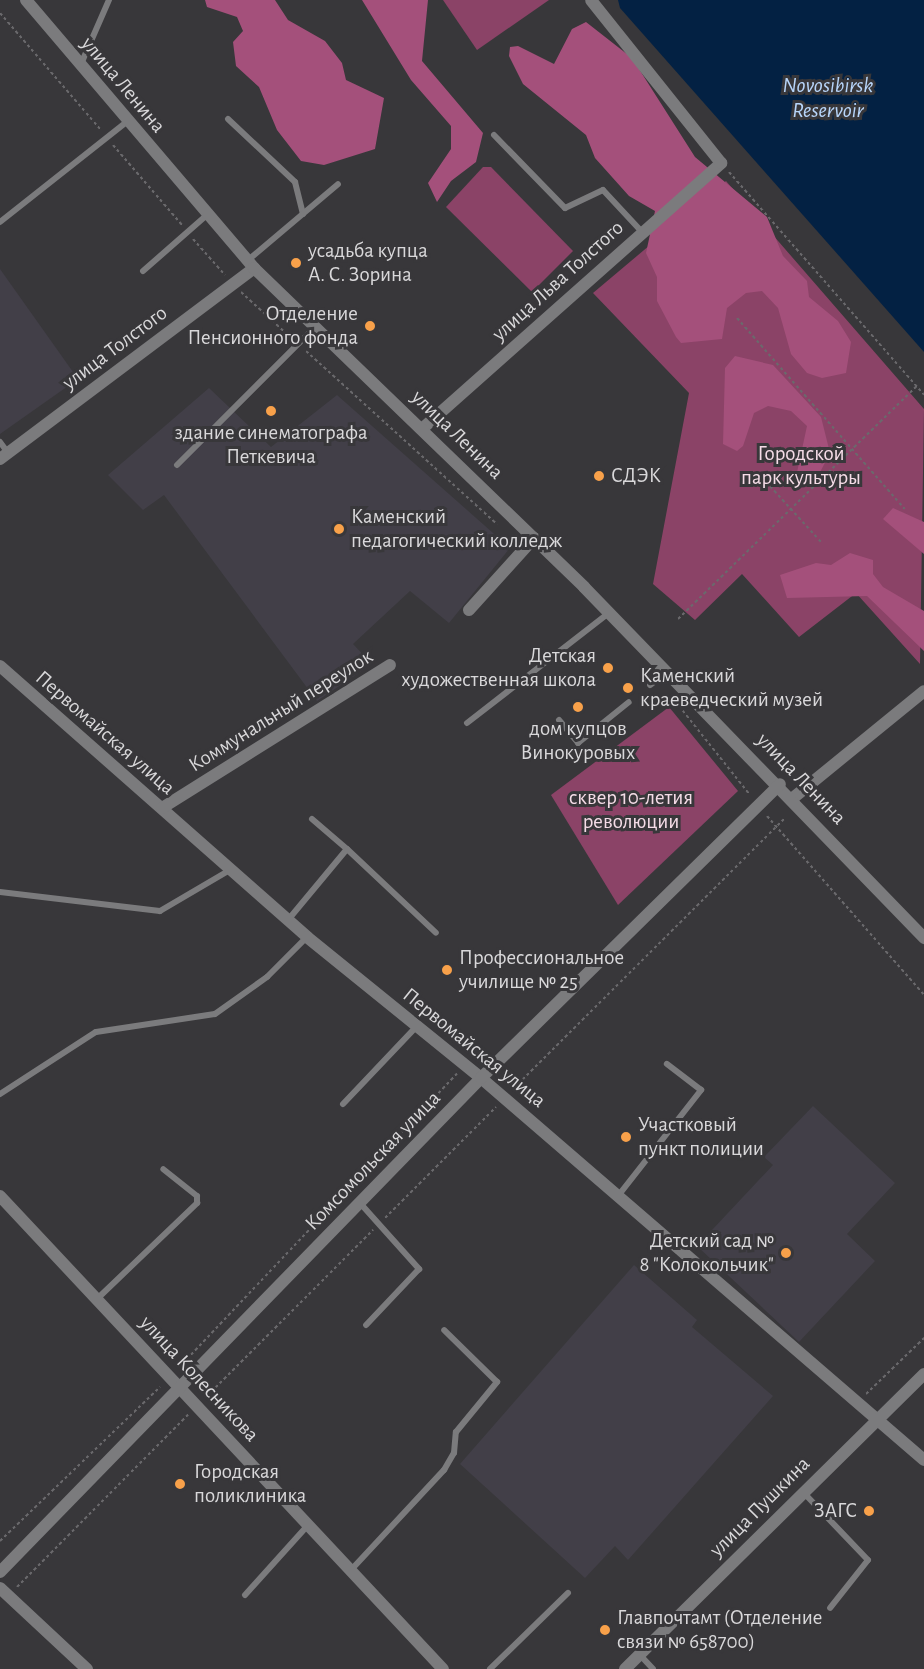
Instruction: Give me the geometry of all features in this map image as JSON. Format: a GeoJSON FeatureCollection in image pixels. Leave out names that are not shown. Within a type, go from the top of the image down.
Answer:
{"type":"FeatureCollection","features":[{"type":"Feature","properties":{"kind":"street","name":"улица Ленина"},"geometry":{"type":"LineString","coordinates":[[26,0],[251,265],[423,428],[668,671],[780,784],[924,938]]}},
{"type":"Feature","properties":{"kind":"street"},"geometry":{"type":"LineString","coordinates":[[591,0],[721,163]]}},
{"type":"Feature","properties":{"kind":"street","name":"улица Льва Толстого"},"geometry":{"type":"LineString","coordinates":[[423,428],[721,163]]}},
{"type":"Feature","properties":{"kind":"street","name":"улица Толстого"},"geometry":{"type":"LineString","coordinates":[[4,456],[232,285],[251,265]]}},
{"type":"Feature","properties":{"kind":"street"},"geometry":{"type":"LineString","coordinates":[[469,610],[534,538]]}},
{"type":"Feature","properties":{"kind":"street","name":"Коммунальный переулок"},"geometry":{"type":"LineString","coordinates":[[162,808],[390,665]]}},
{"type":"Feature","properties":{"kind":"street","name":"Первомайская улица"},"geometry":{"type":"LineString","coordinates":[[0,666],[307,937],[505,1098],[924,1460]]}},
{"type":"Feature","properties":{"kind":"street"},"geometry":{"type":"LineString","coordinates":[[796,801],[924,691]]}},
{"type":"Feature","properties":{"kind":"street","name":"Комсомольская улица"},"geometry":{"type":"LineString","coordinates":[[0,1572],[481,1078],[780,784]]}},
{"type":"Feature","properties":{"kind":"street","name":"улица Колесникова"},"geometry":{"type":"LineString","coordinates":[[0,1196],[443,1669]]}},
{"type":"Feature","properties":{"kind":"street","name":"улица Пушкина"},"geometry":{"type":"LineString","coordinates":[[625,1669],[924,1374]]}},
{"type":"Feature","properties":{"kind":"street"},"geometry":{"type":"LineString","coordinates":[[4,1592],[87,1669]]}},
{"type":"Feature","properties":{"kind":"lane"},"geometry":{"type":"LineString","coordinates":[[81,65],[109,0]]}},
{"type":"Feature","properties":{"kind":"lane"},"geometry":{"type":"LineString","coordinates":[[228,119],[295,182],[303,214]]}},
{"type":"Feature","properties":{"kind":"lane"},"geometry":{"type":"LineString","coordinates":[[0,222],[128,121]]}},
{"type":"Feature","properties":{"kind":"lane"},"geometry":{"type":"LineString","coordinates":[[494,135],[565,208],[603,190],[642,232]]}},
{"type":"Feature","properties":{"kind":"lane"},"geometry":{"type":"LineString","coordinates":[[251,265],[303,214],[338,184]]}},
{"type":"Feature","properties":{"kind":"lane"},"geometry":{"type":"LineString","coordinates":[[143,271],[208,214]]}},
{"type":"Feature","properties":{"kind":"lane"},"geometry":{"type":"LineString","coordinates":[[177,465],[315,326]]}},
{"type":"Feature","properties":{"kind":"lane"},"geometry":{"type":"LineString","coordinates":[[0,442],[4,456]]}},
{"type":"Feature","properties":{"kind":"lane"},"geometry":{"type":"LineString","coordinates":[[467,723],[609,613]]}},
{"type":"Feature","properties":{"kind":"lane"},"geometry":{"type":"LineString","coordinates":[[650,685],[668,671]]}},
{"type":"Feature","properties":{"kind":"lane"},"geometry":{"type":"LineString","coordinates":[[559,720],[578,742],[629,702]]}},
{"type":"Feature","properties":{"kind":"lane"},"geometry":{"type":"LineString","coordinates":[[312,819],[436,933]]}},
{"type":"Feature","properties":{"kind":"lane"},"geometry":{"type":"LineString","coordinates":[[288,920],[347,849]]}},
{"type":"Feature","properties":{"kind":"lane"},"geometry":{"type":"LineString","coordinates":[[0,892],[160,911],[231,870]]}},
{"type":"Feature","properties":{"kind":"lane"},"geometry":{"type":"LineString","coordinates":[[0,1094],[96,1032],[215,1014],[267,977],[307,937]]}},
{"type":"Feature","properties":{"kind":"lane"},"geometry":{"type":"LineString","coordinates":[[343,1104],[417,1026]]}},
{"type":"Feature","properties":{"kind":"lane"},"geometry":{"type":"LineString","coordinates":[[618,1196],[701,1090],[667,1064]]}},
{"type":"Feature","properties":{"kind":"lane"},"geometry":{"type":"LineString","coordinates":[[97,1299],[196,1203],[197,1196],[163,1169]]}},
{"type":"Feature","properties":{"kind":"lane"},"geometry":{"type":"LineString","coordinates":[[360,1203],[419,1269],[366,1325]]}},
{"type":"Feature","properties":{"kind":"lane"},"geometry":{"type":"LineString","coordinates":[[351,1570],[444,1470],[454,1453],[456,1432],[497,1382],[444,1330]]}},
{"type":"Feature","properties":{"kind":"lane"},"geometry":{"type":"LineString","coordinates":[[803,1492],[868,1560],[830,1608]]}},
{"type":"Feature","properties":{"kind":"lane"},"geometry":{"type":"LineString","coordinates":[[245,1595],[308,1524]]}},
{"type":"Feature","properties":{"kind":"lane"},"geometry":{"type":"LineString","coordinates":[[490,1669],[568,1593]]}},
{"type":"Feature","properties":{"kind":"lane"},"geometry":{"type":"LineString","coordinates":[[640,1654],[653,1669]]}},
{"type":"Feature","properties":{"kind":"path"},"geometry":{"type":"LineString","coordinates":[[0,13],[232,285],[499,525]]}},
{"type":"Feature","properties":{"kind":"path"},"geometry":{"type":"LineString","coordinates":[[721,163],[924,394]]}},
{"type":"Feature","properties":{"kind":"path"},"geometry":{"type":"LineString","coordinates":[[737,318],[850,452],[905,509]]}},
{"type":"Feature","properties":{"kind":"path"},"geometry":{"type":"LineString","coordinates":[[678,619],[917,386]]}},
{"type":"Feature","properties":{"kind":"path"},"geometry":{"type":"LineString","coordinates":[[758,473],[821,542]]}},
{"type":"Feature","properties":{"kind":"path"},"geometry":{"type":"LineString","coordinates":[[672,697],[775,827],[924,995]]}},
{"type":"Feature","properties":{"kind":"path"},"geometry":{"type":"LineString","coordinates":[[4,1592],[198,1406],[775,827],[796,801]]}},
{"type":"Feature","properties":{"kind":"path"},"geometry":{"type":"LineString","coordinates":[[0,1541],[170,1377],[464,1065]]}},
{"type":"Feature","properties":{"kind":"path"},"geometry":{"type":"LineString","coordinates":[[858,1402],[924,1338]]}},
{"type":"Feature","properties":{"kind":"shaded area"},"geometry":{"type":"Polygon","coordinates":[[[0,269],[78,379],[0,434],[0,269]]]}},
{"type":"Feature","properties":{"kind":"shaded area","name":"Каменский педагогический колледж"},"geometry":{"type":"Polygon","coordinates":[[[209,388],[271,447],[337,395],[510,548],[449,623],[410,591],[353,644],[372,664],[317,701],[164,495],[143,510],[108,475],[209,388]]]}},
{"type":"Feature","properties":{"kind":"shaded area","name":"Детский сад № 8 \"Колокольчик\""},"geometry":{"type":"Polygon","coordinates":[[[813,1106],[895,1183],[847,1234],[875,1261],[799,1342],[697,1246],[773,1165],[764,1157],[813,1106]]]}},
{"type":"Feature","properties":{"kind":"shaded area"},"geometry":{"type":"Polygon","coordinates":[[[634,1265],[697,1320],[692,1327],[773,1396],[628,1560],[615,1546],[585,1578],[460,1464],[634,1265]]]}},
{"type":"Feature","properties":{"kind":"green space"},"geometry":{"type":"Polygon","coordinates":[[[205,0],[275,0],[288,20],[325,41],[342,63],[346,80],[384,98],[375,149],[324,165],[301,161],[277,130],[259,87],[236,66],[233,42],[243,31],[237,17],[207,7],[205,0]]]}},
{"type":"Feature","properties":{"kind":"green space"},"geometry":{"type":"Polygon","coordinates":[[[362,0],[428,0],[422,61],[483,133],[476,162],[451,181],[437,202],[428,183],[451,149],[451,126],[411,80],[362,0]]]}},
{"type":"Feature","properties":{"kind":"green space"},"geometry":{"type":"Polygon","coordinates":[[[443,0],[549,0],[477,50],[443,0]]]}},
{"type":"Feature","properties":{"kind":"green space"},"geometry":{"type":"Polygon","coordinates":[[[586,22],[632,58],[695,157],[767,217],[783,256],[807,281],[809,297],[838,321],[851,342],[846,373],[822,378],[807,373],[791,354],[778,308],[762,291],[746,293],[727,308],[722,339],[681,343],[676,337],[657,301],[657,277],[646,253],[655,211],[629,196],[595,158],[586,135],[523,84],[509,56],[510,47],[518,46],[554,64],[572,29],[586,22]]]}},
{"type":"Feature","properties":{"kind":"green space"},"geometry":{"type":"Polygon","coordinates":[[[483,167],[491,167],[573,251],[532,292],[446,207],[483,167]]]}},
{"type":"Feature","properties":{"kind":"green space","name":"Городской парк культуры"},"geometry":{"type":"Polygon","coordinates":[[[726,181],[924,409],[920,664],[856,593],[799,637],[742,574],[695,620],[653,584],[689,393],[593,293],[726,181]]]}},
{"type":"Feature","properties":{"kind":"green space"},"geometry":{"type":"Polygon","coordinates":[[[735,356],[773,365],[821,417],[830,453],[816,480],[809,485],[796,477],[807,426],[791,411],[768,406],[754,413],[743,446],[737,451],[723,444],[725,368],[735,356]]]}},
{"type":"Feature","properties":{"kind":"green space"},"geometry":{"type":"Polygon","coordinates":[[[893,508],[924,522],[924,554],[883,519],[893,508]]]}},
{"type":"Feature","properties":{"kind":"green space"},"geometry":{"type":"Polygon","coordinates":[[[850,553],[873,560],[873,574],[883,587],[924,611],[924,651],[867,596],[787,598],[780,575],[816,563],[831,565],[850,553]]]}},
{"type":"Feature","properties":{"kind":"green space","name":"сквер 10-летия революции"},"geometry":{"type":"Polygon","coordinates":[[[669,707],[738,791],[618,905],[551,795],[669,707]]]}},
{"type":"Feature","properties":{"kind":"water","name":"Novosibirsk Reservoir"},"geometry":{"type":"Polygon","coordinates":[[[618,0],[924,0],[924,352],[620,8],[618,0]]]}},
{"type":"Feature","properties":{"kind":"place","name":"усадьба купца А. С. Зорина"},"geometry":{"type":"Point","coordinates":[296,263]}},
{"type":"Feature","properties":{"kind":"place","name":"Отделение Пенсионного фонда"},"geometry":{"type":"Point","coordinates":[370,326]}},
{"type":"Feature","properties":{"kind":"place","name":"здание синематографа Петкевича"},"geometry":{"type":"Point","coordinates":[271,411]}},
{"type":"Feature","properties":{"kind":"place","name":"СДЭК"},"geometry":{"type":"Point","coordinates":[599,476]}},
{"type":"Feature","properties":{"kind":"place","name":"Каменский педагогический колледж"},"geometry":{"type":"Point","coordinates":[339,529]}},
{"type":"Feature","properties":{"kind":"place","name":"Детская художественная школа"},"geometry":{"type":"Point","coordinates":[608,668]}},
{"type":"Feature","properties":{"kind":"place","name":"Каменский краеведческий музей"},"geometry":{"type":"Point","coordinates":[628,688]}},
{"type":"Feature","properties":{"kind":"place","name":"дом купцов Винокуровых"},"geometry":{"type":"Point","coordinates":[578,707]}},
{"type":"Feature","properties":{"kind":"place","name":"Профессиональное училище № 25"},"geometry":{"type":"Point","coordinates":[447,970]}},
{"type":"Feature","properties":{"kind":"place","name":"Участковый пункт полиции"},"geometry":{"type":"Point","coordinates":[626,1137]}},
{"type":"Feature","properties":{"kind":"place","name":"Детский сад № 8 \"Колокольчик\""},"geometry":{"type":"Point","coordinates":[786,1253]}},
{"type":"Feature","properties":{"kind":"place","name":"Городская поликлиника"},"geometry":{"type":"Point","coordinates":[180,1484]}},
{"type":"Feature","properties":{"kind":"place","name":"ЗАГС"},"geometry":{"type":"Point","coordinates":[869,1511]}},
{"type":"Feature","properties":{"kind":"place","name":"Главпочтамт (Отделение связи № 658700)"},"geometry":{"type":"Point","coordinates":[605,1630]}}]}
